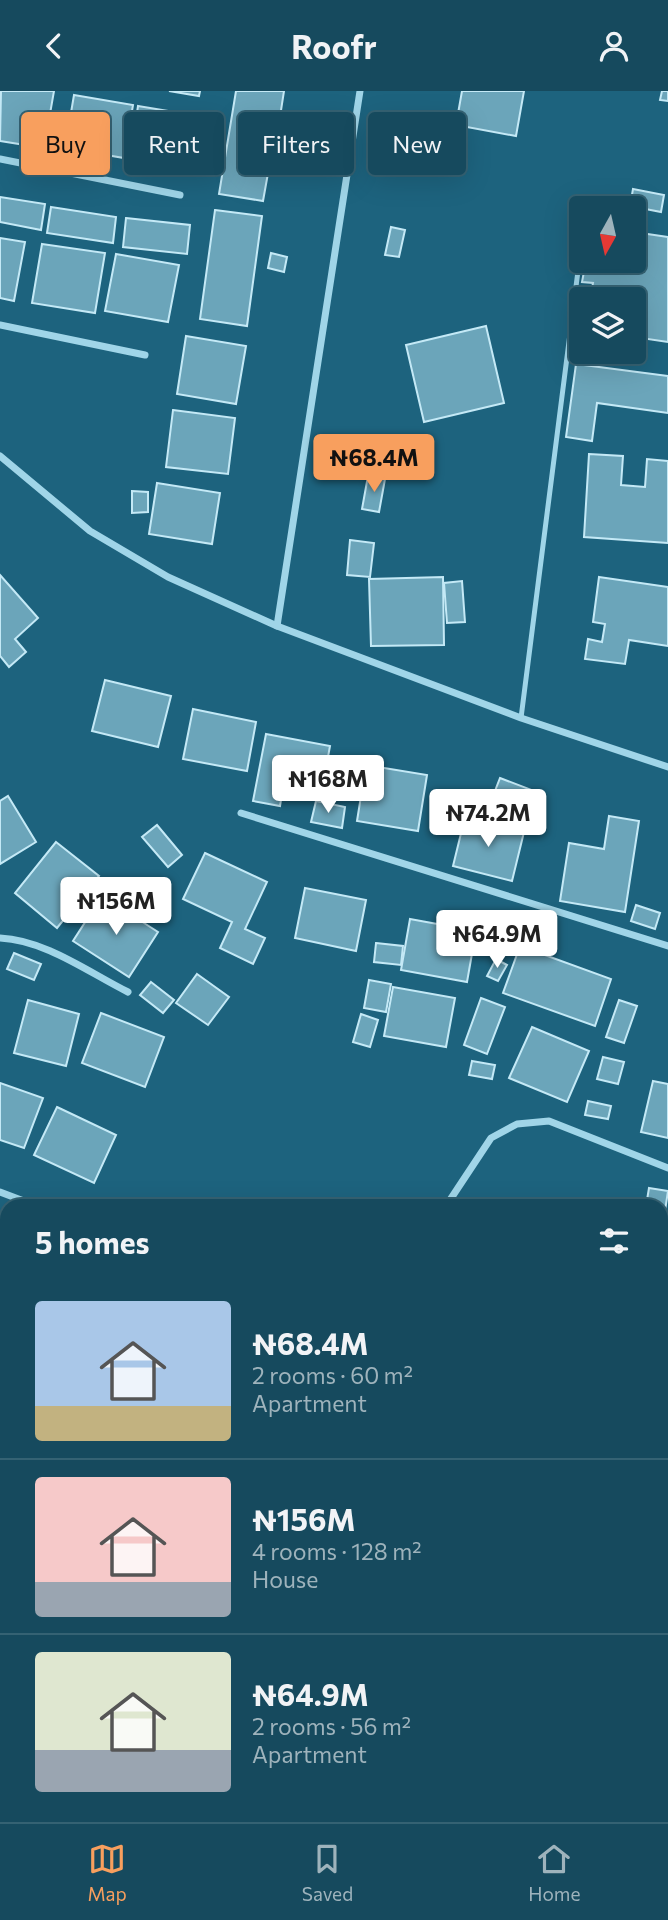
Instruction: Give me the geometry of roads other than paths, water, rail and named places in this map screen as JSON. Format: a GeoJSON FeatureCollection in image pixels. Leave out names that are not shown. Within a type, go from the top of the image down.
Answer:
{"type":"FeatureCollection","features":[{"type":"Feature","properties":{"kind":"street"},"geometry":{"type":"LineString","coordinates":[[277,626],[360,91]]}},
{"type":"Feature","properties":{"kind":"street"},"geometry":{"type":"LineString","coordinates":[[0,159],[180,195]]}},
{"type":"Feature","properties":{"kind":"street"},"geometry":{"type":"LineString","coordinates":[[0,325],[145,355]]}},
{"type":"Feature","properties":{"kind":"street"},"geometry":{"type":"LineString","coordinates":[[0,456],[90,531],[167,577],[277,626],[521,718],[668,767]]}},
{"type":"Feature","properties":{"kind":"street"},"geometry":{"type":"LineString","coordinates":[[241,813],[668,946]]}},
{"type":"Feature","properties":{"kind":"street"},"geometry":{"type":"LineString","coordinates":[[0,938],[17,939],[44,949],[128,992]]}},
{"type":"Feature","properties":{"kind":"street"},"geometry":{"type":"LineString","coordinates":[[451,1199],[491,1138],[517,1125],[549,1121],[668,1168]]}},
{"type":"Feature","properties":{"kind":"street"},"geometry":{"type":"LineString","coordinates":[[0,1192],[18,1199]]}},
{"type":"Feature","properties":{"kind":"lane"},"geometry":{"type":"LineString","coordinates":[[521,718],[578,273]]}}]}
